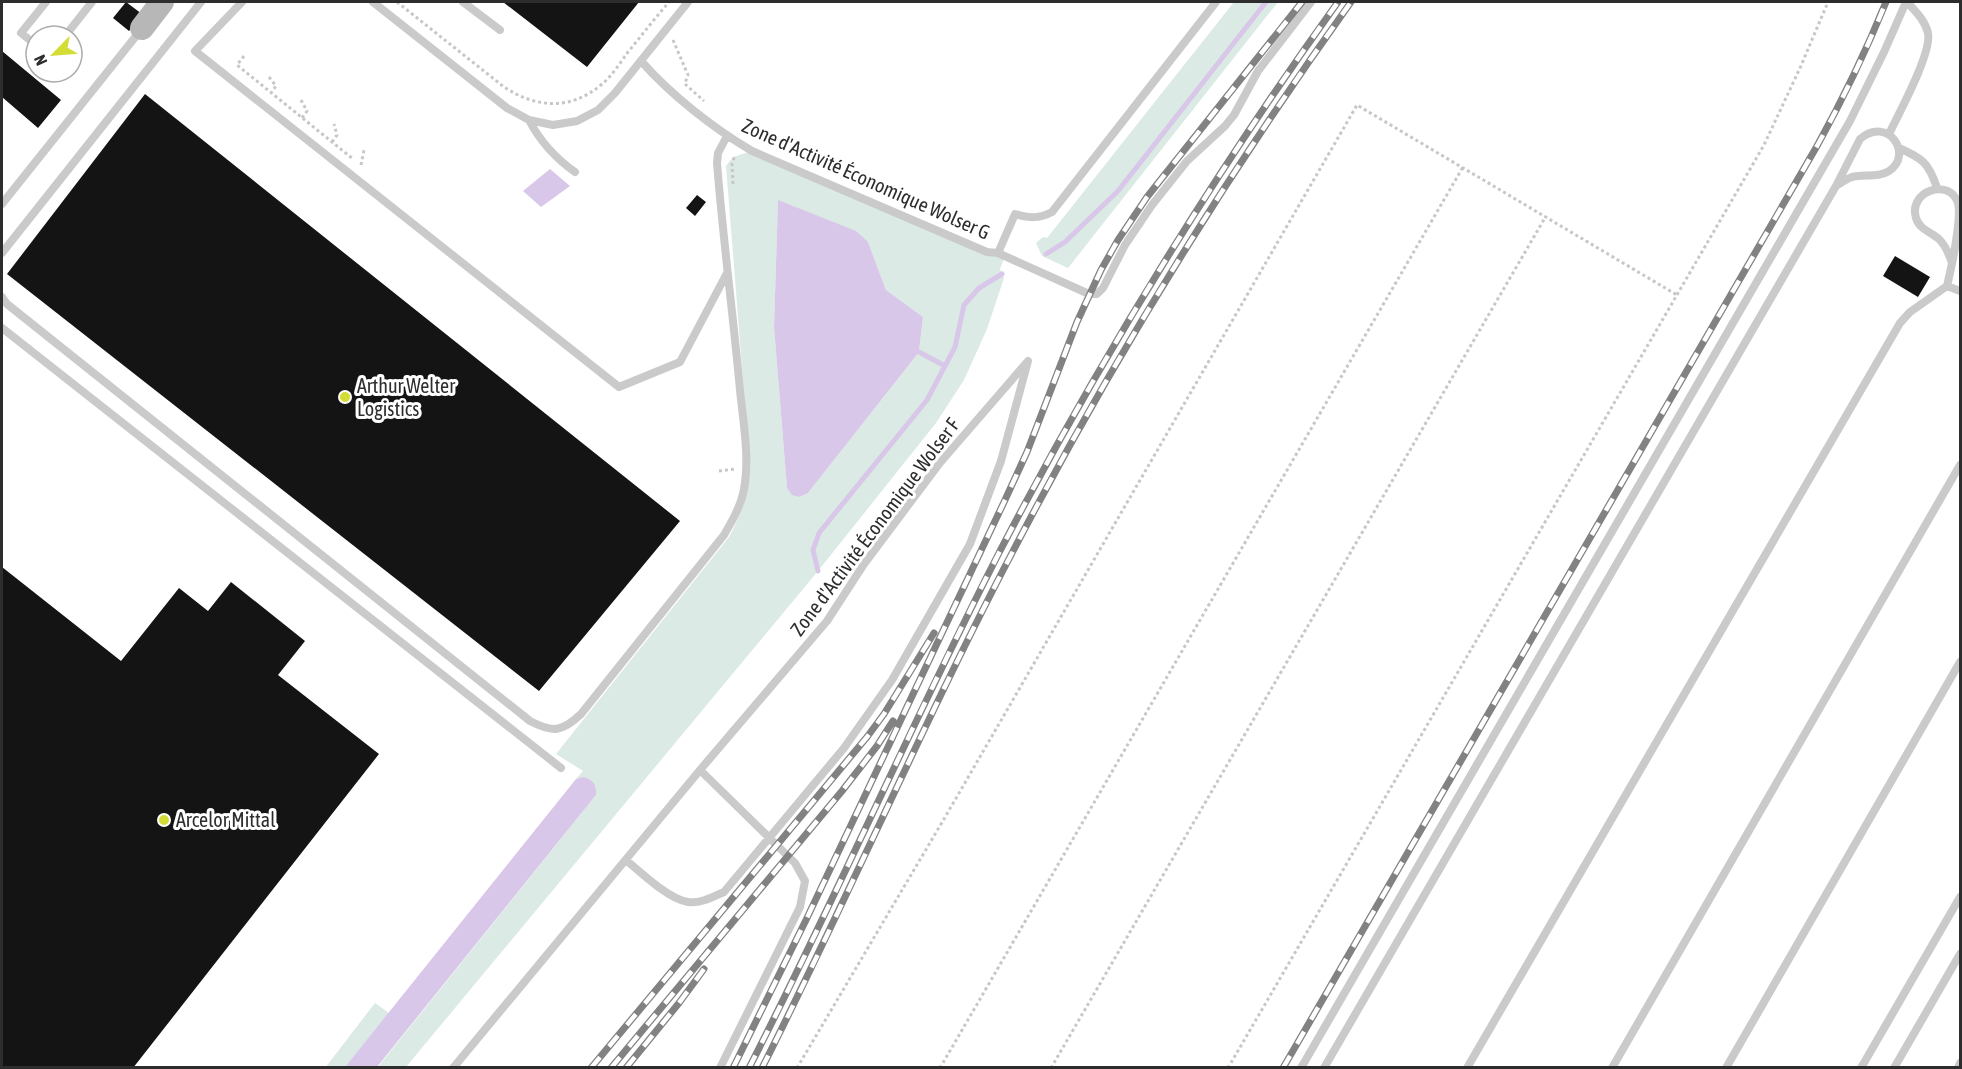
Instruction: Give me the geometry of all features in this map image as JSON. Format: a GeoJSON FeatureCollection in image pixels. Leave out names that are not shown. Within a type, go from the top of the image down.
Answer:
{"type":"FeatureCollection","features":[{"type":"Feature","properties":{"kind":"main road"},"geometry":{"type":"LineString","coordinates":[[142,28],[162,2]]}},
{"type":"Feature","properties":{"kind":"lane"},"geometry":{"type":"LineString","coordinates":[[28,24],[46,2]]}},
{"type":"Feature","properties":{"kind":"lane"},"geometry":{"type":"LineString","coordinates":[[75,24],[92,2]]}},
{"type":"Feature","properties":{"kind":"lane"},"geometry":{"type":"LineString","coordinates":[[2,253],[201,2]]}},
{"type":"Feature","properties":{"kind":"lane"},"geometry":{"type":"LineString","coordinates":[[242,2],[195,51],[619,387],[680,362],[727,273]]}},
{"type":"Feature","properties":{"kind":"lane"},"geometry":{"type":"LineString","coordinates":[[373,2],[507,108],[529,120],[552,124],[576,121],[598,110],[615,93],[688,2]]}},
{"type":"Feature","properties":{"kind":"lane"},"geometry":{"type":"LineString","coordinates":[[463,2],[500,30]]}},
{"type":"Feature","properties":{"kind":"lane","name":"Zone d'Activité Économique Wolser G"},"geometry":{"type":"LineString","coordinates":[[641,61],[676,94],[727,136],[752,151],[987,252],[1002,254],[1015,214],[1033,218],[1052,212],[1216,2]]}},
{"type":"Feature","properties":{"kind":"lane"},"geometry":{"type":"LineString","coordinates":[[1002,254],[1089,294],[1097,294],[1103,288],[1125,245],[1152,205],[1187,161],[1234,115],[1258,71],[1311,2]]}},
{"type":"Feature","properties":{"kind":"lane"},"geometry":{"type":"LineString","coordinates":[[1301,1068],[1844,131],[1884,52],[1906,2],[1920,15],[1928,34],[1927,52],[1889,134]]}},
{"type":"Feature","properties":{"kind":"lane"},"geometry":{"type":"LineString","coordinates":[[2,204],[142,28]]}},
{"type":"Feature","properties":{"kind":"lane"},"geometry":{"type":"LineString","coordinates":[[529,120],[535,132],[558,161],[575,172]]}},
{"type":"Feature","properties":{"kind":"lane"},"geometry":{"type":"LineString","coordinates":[[1324,1068],[1836,186],[1860,139],[1874,131],[1889,134],[1895,140],[1899,148],[1899,157],[1888,172],[1880,175],[1850,177],[1836,186]]}},
{"type":"Feature","properties":{"kind":"lane"},"geometry":{"type":"LineString","coordinates":[[2,297],[7,304],[530,721],[547,730],[567,727],[581,714],[724,535],[736,514],[744,492],[747,468],[717,163],[718,153],[727,136]]}},
{"type":"Feature","properties":{"kind":"lane"},"geometry":{"type":"LineString","coordinates":[[1899,148],[1919,156],[1931,170],[1937,188]]}},
{"type":"Feature","properties":{"kind":"lane"},"geometry":{"type":"LineString","coordinates":[[1467,1068],[1900,322],[1910,312],[1947,286],[1952,263],[1957,238],[1959,204],[1950,192],[1937,188],[1923,193],[1915,205],[1916,219],[1925,231],[1938,238],[1947,250],[1952,263]]}},
{"type":"Feature","properties":{"kind":"lane"},"geometry":{"type":"LineString","coordinates":[[1947,286],[1960,291]]}},
{"type":"Feature","properties":{"kind":"lane"},"geometry":{"type":"LineString","coordinates":[[2,328],[561,768]]}},
{"type":"Feature","properties":{"kind":"lane","name":"Zone d'Activité Économique Wolser F"},"geometry":{"type":"LineString","coordinates":[[453,1068],[700,770],[826,621],[883,537],[939,464],[1028,361],[1001,461],[970,544],[892,680],[844,747],[724,891],[708,899],[688,902],[664,891],[626,860]]}},
{"type":"Feature","properties":{"kind":"lane"},"geometry":{"type":"LineString","coordinates":[[1612,1068],[1960,465]]}},
{"type":"Feature","properties":{"kind":"lane"},"geometry":{"type":"LineString","coordinates":[[1726,1068],[1960,662]]}},
{"type":"Feature","properties":{"kind":"lane"},"geometry":{"type":"LineString","coordinates":[[700,770],[795,863],[805,881],[800,907],[720,1068]]}},
{"type":"Feature","properties":{"kind":"lane"},"geometry":{"type":"LineString","coordinates":[[1862,1068],[1960,897]]}},
{"type":"Feature","properties":{"kind":"lane"},"geometry":{"type":"LineString","coordinates":[[1894,1068],[1960,954]]}},
{"type":"Feature","properties":{"kind":"lane"},"geometry":{"type":"LineString","coordinates":[[1958,1068],[1960,1064]]}},
{"type":"Feature","properties":{"kind":"path"},"geometry":{"type":"LineString","coordinates":[[397,2],[519,97],[554,104],[572,101],[589,94],[603,83],[669,2]]}},
{"type":"Feature","properties":{"kind":"path"},"geometry":{"type":"LineString","coordinates":[[1228,1068],[1764,145],[1828,2]]}},
{"type":"Feature","properties":{"kind":"path"},"geometry":{"type":"LineString","coordinates":[[654,20],[673,39],[688,75],[685,84],[676,94]]}},
{"type":"Feature","properties":{"kind":"path"},"geometry":{"type":"LineString","coordinates":[[269,77],[276,86],[271,93]]}},
{"type":"Feature","properties":{"kind":"path"},"geometry":{"type":"LineString","coordinates":[[301,100],[307,111],[302,118]]}},
{"type":"Feature","properties":{"kind":"path"},"geometry":{"type":"LineString","coordinates":[[797,1068],[1358,105],[1677,295]]}},
{"type":"Feature","properties":{"kind":"path"},"geometry":{"type":"LineString","coordinates":[[332,142],[337,135],[334,124]]}},
{"type":"Feature","properties":{"kind":"path"},"geometry":{"type":"LineString","coordinates":[[361,165],[364,150]]}},
{"type":"Feature","properties":{"kind":"path"},"geometry":{"type":"LineString","coordinates":[[940,1068],[1463,167]]}},
{"type":"Feature","properties":{"kind":"path"},"geometry":{"type":"LineString","coordinates":[[1051,1068],[1546,216]]}},
{"type":"Feature","properties":{"kind":"shaded area"},"geometry":{"type":"Polygon","coordinates":[[[1234,2],[1278,2],[1068,268],[1042,256],[1036,243],[1043,237],[1047,238],[1234,2]]]}},
{"type":"Feature","properties":{"kind":"shaded area"},"geometry":{"type":"Polygon","coordinates":[[[752,151],[1005,256],[1000,269],[1004,278],[987,329],[964,380],[936,423],[818,571],[406,1067],[377,1068],[596,795],[583,777],[576,779],[583,771],[556,754],[729,537],[741,512],[750,468],[726,166],[733,157],[752,151]],[[778,201],[774,327],[787,488],[800,497],[808,493],[919,352],[923,317],[886,290],[868,242],[778,201]]]}},
{"type":"Feature","properties":{"kind":"shaded area"},"geometry":{"type":"Polygon","coordinates":[[[550,169],[570,186],[541,207],[523,191],[550,169]]]}},
{"type":"Feature","properties":{"kind":"shaded area"},"geometry":{"type":"Polygon","coordinates":[[[778,200],[856,231],[868,242],[886,290],[923,317],[919,352],[808,493],[800,497],[792,495],[787,488],[774,327],[778,200]]]}},
{"type":"Feature","properties":{"kind":"shaded area"},"geometry":{"type":"Polygon","coordinates":[[[583,777],[594,783],[596,795],[377,1067],[345,1067],[576,779],[583,777]]]}},
{"type":"Feature","properties":{"kind":"shaded area"},"geometry":{"type":"Polygon","coordinates":[[[375,1003],[389,1013],[345,1067],[325,1068],[375,1003]]]}},
{"type":"Feature","properties":{"kind":"building"},"geometry":{"type":"Polygon","coordinates":[[[126,2],[142,14],[129,31],[113,18],[126,2]]]}},
{"type":"Feature","properties":{"kind":"building"},"geometry":{"type":"Polygon","coordinates":[[[503,2],[639,2],[587,67],[503,2]]]}},
{"type":"Feature","properties":{"kind":"building"},"geometry":{"type":"Polygon","coordinates":[[[2,51],[24,69],[24,84],[42,84],[61,100],[38,128],[2,97],[2,51]]]}},
{"type":"Feature","properties":{"kind":"building","name":"Arthur Welter Logistics"},"geometry":{"type":"Polygon","coordinates":[[[145,94],[680,521],[539,691],[7,274],[145,94]]]}},
{"type":"Feature","properties":{"kind":"building"},"geometry":{"type":"Polygon","coordinates":[[[697,195],[706,202],[695,216],[686,208],[697,195]]]}},
{"type":"Feature","properties":{"kind":"building"},"geometry":{"type":"Polygon","coordinates":[[[1895,256],[1930,277],[1918,297],[1883,276],[1895,256]]]}},
{"type":"Feature","properties":{"kind":"building","name":"Arcelor Mittal"},"geometry":{"type":"Polygon","coordinates":[[[2,567],[121,661],[179,588],[208,611],[231,582],[305,641],[278,675],[379,754],[133,1068],[2,1068],[2,567]]]}},
{"type":"Feature","properties":{"kind":"waterway"},"geometry":{"type":"LineString","coordinates":[[1046,254],[1065,242],[1118,191],[1266,2]]}},
{"type":"Feature","properties":{"kind":"waterway"},"geometry":{"type":"LineString","coordinates":[[818,571],[813,550],[819,533],[927,400],[955,347],[964,305],[979,288],[1002,274]]}},
{"type":"Feature","properties":{"kind":"waterway"},"geometry":{"type":"LineString","coordinates":[[919,352],[945,366]]}},
{"type":"Feature","properties":{"kind":"railway"},"geometry":{"type":"LineString","coordinates":[[733,1068],[806,920],[1005,500],[1027,452],[1077,322],[1101,270],[1147,197],[1302,2]]}},
{"type":"Feature","properties":{"kind":"railway"},"geometry":{"type":"LineString","coordinates":[[749,1068],[969,613],[1039,478],[1118,338],[1203,201],[1338,2]]}},
{"type":"Feature","properties":{"kind":"railway"},"geometry":{"type":"LineString","coordinates":[[762,1068],[947,682],[1049,483],[1129,342],[1214,203],[1351,2]]}},
{"type":"Feature","properties":{"kind":"railway"},"geometry":{"type":"LineString","coordinates":[[1283,1068],[1817,146],[1854,75],[1886,2]]}},
{"type":"Feature","properties":{"kind":"railway"},"geometry":{"type":"LineString","coordinates":[[591,1068],[867,737],[884,714],[934,633]]}},
{"type":"Feature","properties":{"kind":"railway"},"geometry":{"type":"LineString","coordinates":[[611,1068],[842,791],[893,721]]}},
{"type":"Feature","properties":{"kind":"railway"},"geometry":{"type":"LineString","coordinates":[[626,1068],[704,969]]}},
{"type":"Feature","properties":{"kind":"place","name":"Arthur Welter Logistics"},"geometry":{"type":"Point","coordinates":[345,397]}},
{"type":"Feature","properties":{"kind":"place","name":"Arcelor Mittal"},"geometry":{"type":"Point","coordinates":[164,820]}}]}
